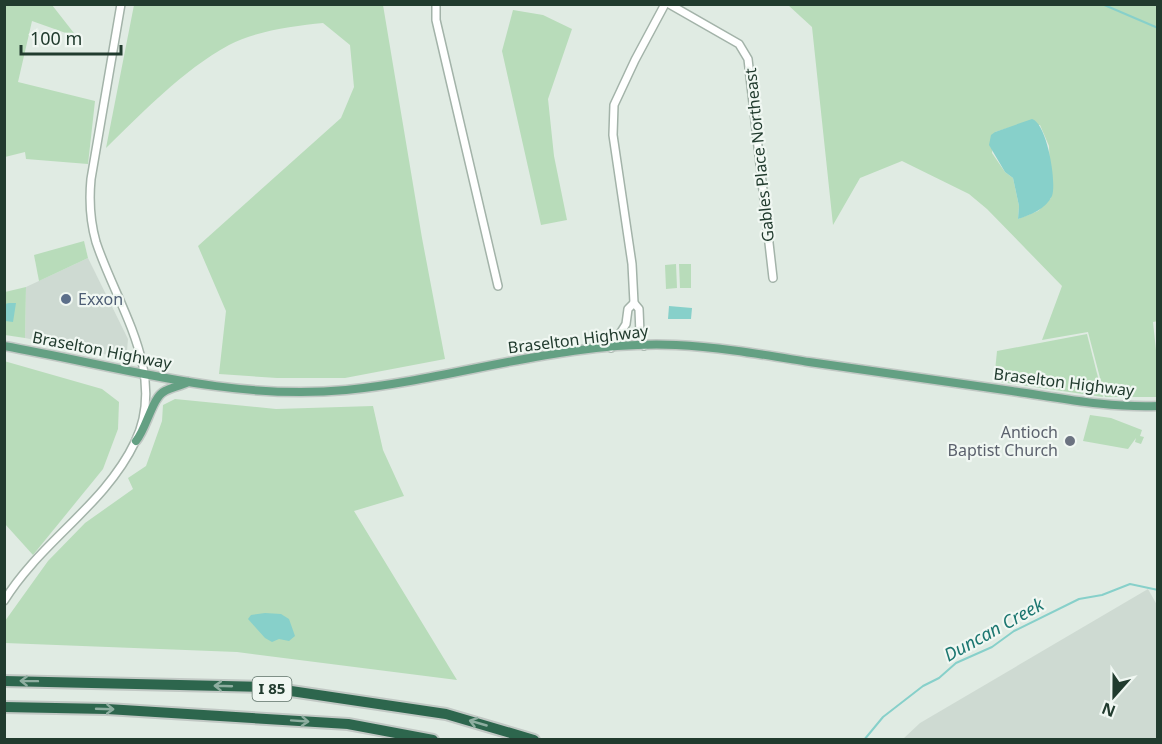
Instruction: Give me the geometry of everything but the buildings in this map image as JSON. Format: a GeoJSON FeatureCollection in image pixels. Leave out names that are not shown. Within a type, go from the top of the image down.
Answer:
{"type":"FeatureCollection","features":[{"type":"Feature","properties":{"kind":"highway","name":"I 85"},"geometry":{"type":"LineString","coordinates":[[4,681],[264,687],[446,714],[534,740]]}},
{"type":"Feature","properties":{"kind":"highway","name":"I 85"},"geometry":{"type":"LineString","coordinates":[[4,707],[107,709],[348,724],[433,740]]}},
{"type":"Feature","properties":{"kind":"main road","name":"Braselton Highway"},"geometry":{"type":"LineString","coordinates":[[4,346],[145,375],[282,392],[346,390],[548,355],[611,348],[676,345],[733,351],[1079,401],[1158,406]]}},
{"type":"Feature","properties":{"kind":"main road"},"geometry":{"type":"LineString","coordinates":[[136,441],[144,432],[157,398],[166,390],[188,382]]}},
{"type":"Feature","properties":{"kind":"street"},"geometry":{"type":"LineString","coordinates":[[4,601],[54,539],[108,484],[136,441],[146,401],[145,375],[136,336],[96,242],[89,206],[121,4]]}},
{"type":"Feature","properties":{"kind":"street"},"geometry":{"type":"LineString","coordinates":[[436,4],[436,20],[498,286]]}},
{"type":"Feature","properties":{"kind":"street"},"geometry":{"type":"LineString","coordinates":[[644,346],[640,334],[639,309],[634,303],[632,264],[613,135],[614,105],[634,60],[667,4]]}},
{"type":"Feature","properties":{"kind":"street","name":"Gables Place Northeast"},"geometry":{"type":"LineString","coordinates":[[667,4],[739,44],[748,59],[772,278]]}},
{"type":"Feature","properties":{"kind":"street"},"geometry":{"type":"LineString","coordinates":[[611,348],[627,324],[628,309],[634,303]]}},
{"type":"Feature","properties":{"kind":"shaded area"},"geometry":{"type":"Polygon","coordinates":[[[88,258],[128,339],[127,351],[123,358],[25,338],[26,287],[88,258]]]}},
{"type":"Feature","properties":{"kind":"shaded area"},"geometry":{"type":"Polygon","coordinates":[[[1148,589],[1157,605],[1157,739],[903,739],[920,723],[1148,589]]]}},
{"type":"Feature","properties":{"kind":"green space"},"geometry":{"type":"Polygon","coordinates":[[[5,4],[52,5],[77,37],[32,21],[18,82],[95,101],[88,164],[26,159],[25,152],[5,157],[5,4]]]}},
{"type":"Feature","properties":{"kind":"green space"},"geometry":{"type":"Polygon","coordinates":[[[134,5],[383,5],[445,359],[345,378],[277,378],[219,374],[226,311],[198,246],[341,118],[354,87],[350,45],[323,23],[275,30],[239,40],[212,55],[179,79],[106,148],[134,5]]]}},
{"type":"Feature","properties":{"kind":"green space"},"geometry":{"type":"Polygon","coordinates":[[[788,5],[1157,5],[1158,321],[1153,322],[1157,360],[1157,397],[1105,397],[1088,332],[1042,340],[1062,286],[987,209],[969,194],[902,161],[860,178],[833,225],[812,27],[788,5]],[[1040,125],[1011,127],[995,132],[992,153],[1005,172],[1013,178],[1019,206],[1018,219],[1038,211],[1051,198],[1049,146],[1040,125]]]}},
{"type":"Feature","properties":{"kind":"green space"},"geometry":{"type":"Polygon","coordinates":[[[513,10],[543,15],[572,29],[548,99],[554,156],[567,220],[541,225],[502,51],[513,10]]]}},
{"type":"Feature","properties":{"kind":"green space"},"geometry":{"type":"Polygon","coordinates":[[[84,241],[88,258],[39,281],[34,255],[84,241]]]}},
{"type":"Feature","properties":{"kind":"green space"},"geometry":{"type":"Polygon","coordinates":[[[676,264],[677,288],[666,289],[665,265],[676,264]]]}},
{"type":"Feature","properties":{"kind":"green space"},"geometry":{"type":"Polygon","coordinates":[[[679,264],[691,264],[691,288],[680,288],[679,264]]]}},
{"type":"Feature","properties":{"kind":"green space"},"geometry":{"type":"Polygon","coordinates":[[[26,287],[25,338],[5,335],[5,292],[26,287]]]}},
{"type":"Feature","properties":{"kind":"green space"},"geometry":{"type":"Polygon","coordinates":[[[1087,334],[1103,397],[994,381],[997,351],[1087,334]]]}},
{"type":"Feature","properties":{"kind":"green space"},"geometry":{"type":"Polygon","coordinates":[[[4,361],[102,389],[119,402],[118,429],[103,469],[33,555],[5,524],[4,361]]]}},
{"type":"Feature","properties":{"kind":"green space"},"geometry":{"type":"Polygon","coordinates":[[[175,399],[276,409],[373,406],[383,450],[404,496],[354,511],[457,680],[237,652],[5,643],[5,621],[48,561],[85,523],[133,489],[128,478],[146,466],[162,421],[163,405],[175,399]]]}},
{"type":"Feature","properties":{"kind":"green space"},"geometry":{"type":"Polygon","coordinates":[[[1090,415],[1111,418],[1142,430],[1140,436],[1144,437],[1141,444],[1135,442],[1136,438],[1128,449],[1083,441],[1090,415]]]}},
{"type":"Feature","properties":{"kind":"water"},"geometry":{"type":"Polygon","coordinates":[[[1032,119],[1042,131],[1050,154],[1053,189],[1052,196],[1046,205],[1018,219],[1019,206],[1013,178],[1005,172],[989,145],[991,135],[995,132],[1032,119]]]}},
{"type":"Feature","properties":{"kind":"water"},"geometry":{"type":"Polygon","coordinates":[[[16,303],[13,322],[5,321],[5,304],[16,303]]]}},
{"type":"Feature","properties":{"kind":"water"},"geometry":{"type":"Polygon","coordinates":[[[669,306],[692,308],[691,319],[668,319],[669,306]]]}},
{"type":"Feature","properties":{"kind":"water"},"geometry":{"type":"Polygon","coordinates":[[[281,614],[289,619],[295,636],[289,641],[279,639],[272,642],[265,638],[248,619],[251,615],[281,614]]]}},
{"type":"Feature","properties":{"kind":"waterway"},"geometry":{"type":"LineString","coordinates":[[1102,4],[1158,28]]}},
{"type":"Feature","properties":{"kind":"waterway","name":"Duncan Creek"},"geometry":{"type":"LineString","coordinates":[[864,740],[883,717],[923,686],[939,678],[956,663],[992,647],[1014,631],[1079,599],[1102,595],[1130,584],[1158,590]]}},
{"type":"Feature","properties":{"kind":"place","name":"Exxon"},"geometry":{"type":"Point","coordinates":[66,299]}},
{"type":"Feature","properties":{"kind":"place","name":"Antioch Baptist Church"},"geometry":{"type":"Point","coordinates":[1070,441]}}]}
